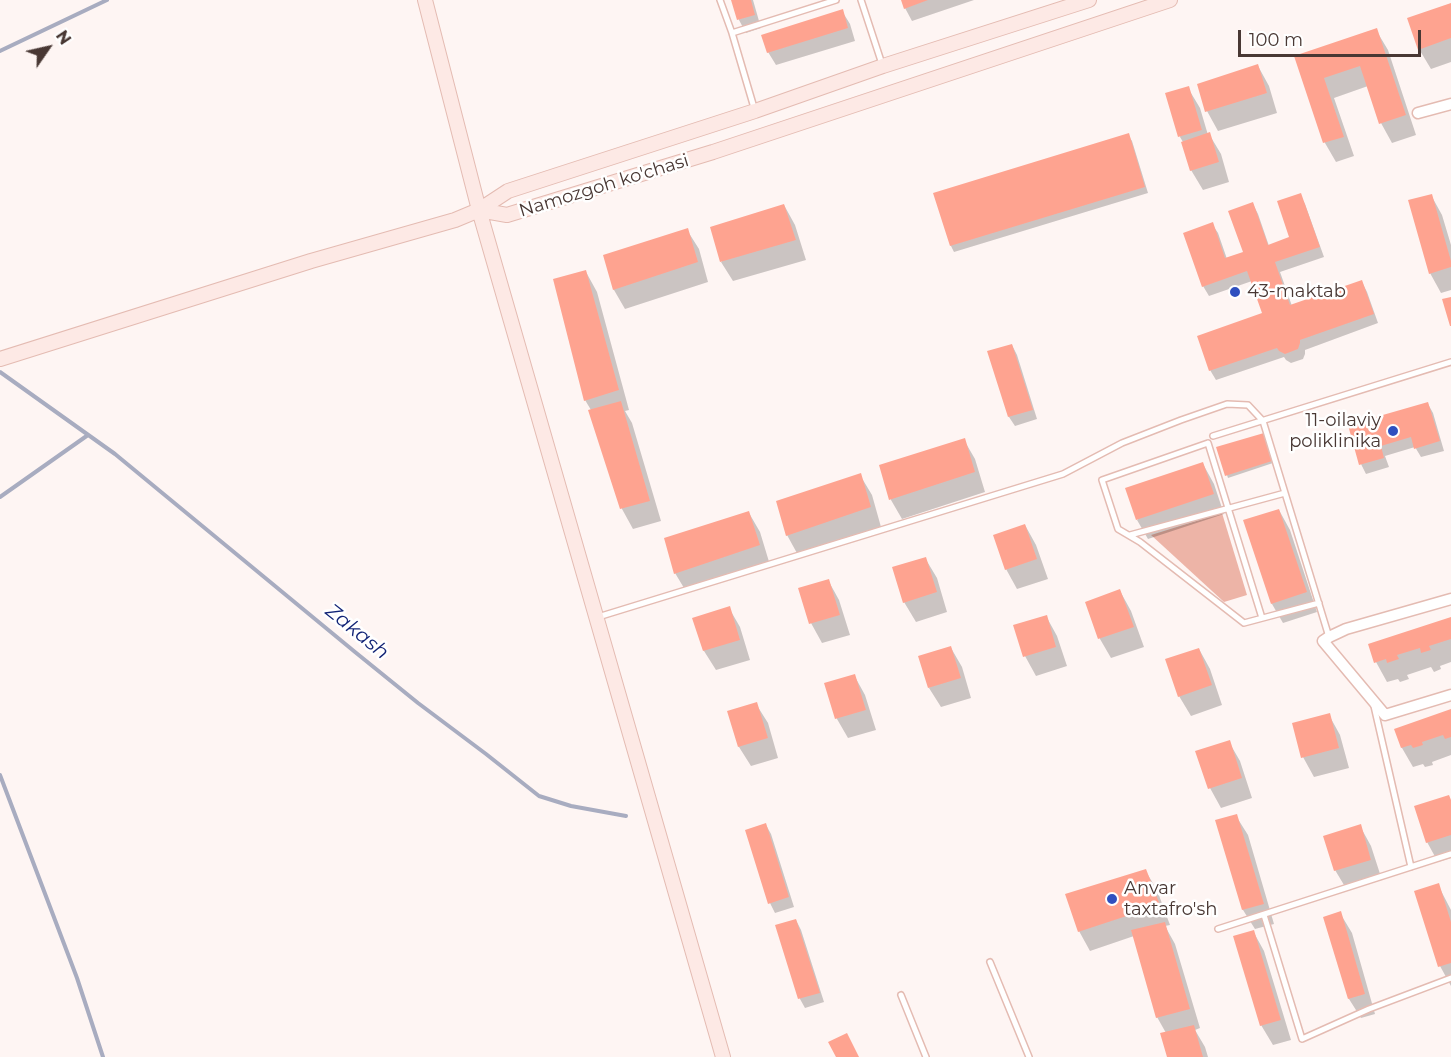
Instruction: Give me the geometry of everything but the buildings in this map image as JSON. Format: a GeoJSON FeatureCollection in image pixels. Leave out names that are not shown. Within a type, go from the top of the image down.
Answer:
{"type":"FeatureCollection","features":[{"type":"Feature","properties":{"kind":"main road"},"geometry":{"type":"LineString","coordinates":[[425,0],[479,210],[723,1057]]}},
{"type":"Feature","properties":{"kind":"main road","name":"Namozgoh ko'chasi"},"geometry":{"type":"LineString","coordinates":[[479,210],[508,191],[1089,0]]}},
{"type":"Feature","properties":{"kind":"main road","name":"Namozgoh ko'chasi"},"geometry":{"type":"LineString","coordinates":[[479,210],[507,215],[713,153],[1170,0]]}},
{"type":"Feature","properties":{"kind":"main road"},"geometry":{"type":"LineString","coordinates":[[0,359],[311,261],[455,220],[479,210]]}},
{"type":"Feature","properties":{"kind":"street"},"geometry":{"type":"LineString","coordinates":[[1418,113],[1451,104]]}},
{"type":"Feature","properties":{"kind":"street"},"geometry":{"type":"LineString","coordinates":[[1451,599],[1346,629],[1323,641],[1385,715],[1451,695]]}},
{"type":"Feature","properties":{"kind":"lane"},"geometry":{"type":"LineString","coordinates":[[720,0],[755,111]]}},
{"type":"Feature","properties":{"kind":"lane"},"geometry":{"type":"LineString","coordinates":[[732,33],[836,0]]}},
{"type":"Feature","properties":{"kind":"lane"},"geometry":{"type":"LineString","coordinates":[[861,0],[883,66]]}},
{"type":"Feature","properties":{"kind":"lane"},"geometry":{"type":"LineString","coordinates":[[1213,436],[1451,362]]}},
{"type":"Feature","properties":{"kind":"lane"},"geometry":{"type":"LineString","coordinates":[[595,617],[1063,474],[1122,443],[1227,404],[1248,405],[1263,421],[1329,637]]}},
{"type":"Feature","properties":{"kind":"lane"},"geometry":{"type":"LineString","coordinates":[[1262,618],[1208,443],[1102,480],[1118,529],[1244,623],[1319,603]]}},
{"type":"Feature","properties":{"kind":"lane"},"geometry":{"type":"LineString","coordinates":[[1130,536],[1285,493]]}},
{"type":"Feature","properties":{"kind":"lane"},"geometry":{"type":"LineString","coordinates":[[1372,699],[1411,867]]}},
{"type":"Feature","properties":{"kind":"lane"},"geometry":{"type":"LineString","coordinates":[[1218,929],[1451,854]]}},
{"type":"Feature","properties":{"kind":"lane"},"geometry":{"type":"LineString","coordinates":[[1264,915],[1302,1040],[1370,1009],[1451,978]]}},
{"type":"Feature","properties":{"kind":"lane"},"geometry":{"type":"LineString","coordinates":[[990,962],[1029,1057]]}},
{"type":"Feature","properties":{"kind":"lane"},"geometry":{"type":"LineString","coordinates":[[902,995],[926,1057]]}},
{"type":"Feature","properties":{"kind":"shaded area"},"geometry":{"type":"Polygon","coordinates":[[[1222,513],[1247,595],[1224,602],[1151,535],[1222,513]]]}},
{"type":"Feature","properties":{"kind":"waterway"},"geometry":{"type":"LineString","coordinates":[[0,51],[107,0]]}},
{"type":"Feature","properties":{"kind":"waterway","name":"Zakash"},"geometry":{"type":"LineString","coordinates":[[0,372],[115,454],[418,703],[539,796],[571,806],[626,816]]}},
{"type":"Feature","properties":{"kind":"waterway","name":"Zakash"},"geometry":{"type":"LineString","coordinates":[[0,497],[88,435]]}},
{"type":"Feature","properties":{"kind":"waterway","name":"Zakash"},"geometry":{"type":"LineString","coordinates":[[0,775],[77,978],[103,1057]]}},
{"type":"Feature","properties":{"kind":"place","name":"43-maktab"},"geometry":{"type":"Point","coordinates":[1235,292]}},
{"type":"Feature","properties":{"kind":"place","name":"11-oilaviy poliklinika"},"geometry":{"type":"Point","coordinates":[1393,431]}},
{"type":"Feature","properties":{"kind":"place","name":"Anvar taxtafro'sh"},"geometry":{"type":"Point","coordinates":[1112,899]}}]}
